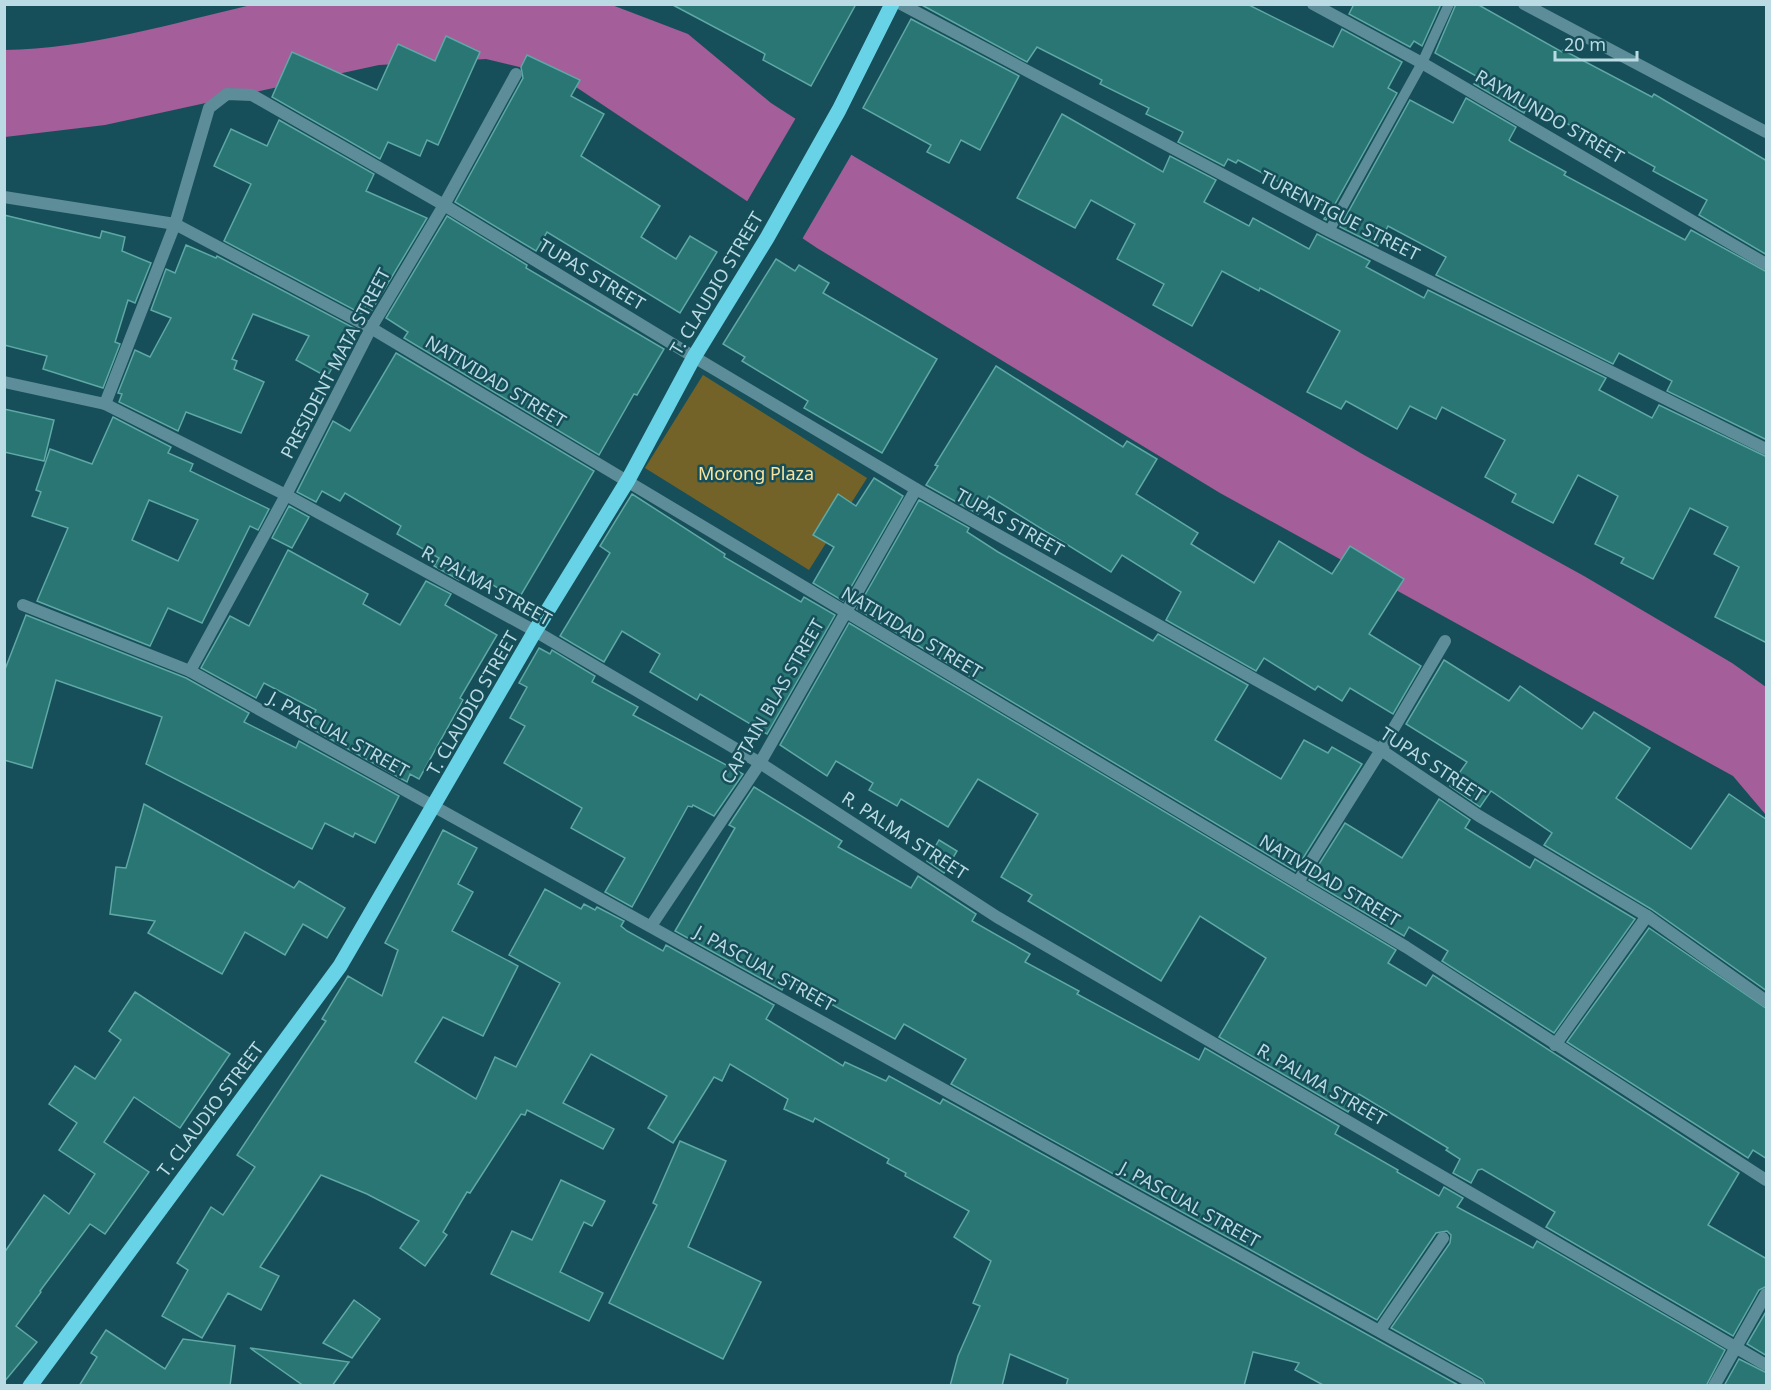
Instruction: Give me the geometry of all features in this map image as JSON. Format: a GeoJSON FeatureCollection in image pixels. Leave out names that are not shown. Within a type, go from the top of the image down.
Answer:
{"type":"FeatureCollection","features":[{"type":"Feature","properties":{"kind":"main road","name":"T. CLAUDIO STREET"},"geometry":{"type":"LineString","coordinates":[[30,1386],[340,966],[535,631],[628,480],[694,357],[767,238],[839,110],[892,4]]}},
{"type":"Feature","properties":{"kind":"street","name":"TURENTIGUE STREET"},"geometry":{"type":"LineString","coordinates":[[901,4],[1329,231],[1767,449]]}},
{"type":"Feature","properties":{"kind":"street","name":"RAYMUNDO STREET"},"geometry":{"type":"LineString","coordinates":[[1313,4],[1422,63],[1767,264]]}},
{"type":"Feature","properties":{"kind":"street"},"geometry":{"type":"LineString","coordinates":[[1524,4],[1767,132]]}},
{"type":"Feature","properties":{"kind":"street","name":"PRESIDENT MATA STREET"},"geometry":{"type":"LineString","coordinates":[[190,671],[286,495],[371,328],[444,205],[516,74]]}},
{"type":"Feature","properties":{"kind":"street","name":"TUPAS STREET"},"geometry":{"type":"LineString","coordinates":[[175,224],[209,108],[227,94],[252,95],[444,205],[915,489],[1381,750],[1479,816],[1647,916],[1767,1001]]}},
{"type":"Feature","properties":{"kind":"street","name":"NATIVIDAD STREET"},"geometry":{"type":"LineString","coordinates":[[4,197],[175,224],[371,328],[1406,947],[1767,1180]]}},
{"type":"Feature","properties":{"kind":"street"},"geometry":{"type":"LineString","coordinates":[[105,404],[175,224]]}},
{"type":"Feature","properties":{"kind":"street","name":"R. PALMA STREET"},"geometry":{"type":"LineString","coordinates":[[4,382],[105,404],[286,495],[535,631],[760,763],[997,916],[1767,1365]]}},
{"type":"Feature","properties":{"kind":"street","name":"CAPTAIN BLAS STREET"},"geometry":{"type":"LineString","coordinates":[[651,926],[760,763],[843,612],[915,489]]}},
{"type":"Feature","properties":{"kind":"street","name":"J. PASCUAL STREET"},"geometry":{"type":"LineString","coordinates":[[23,605],[190,671],[1478,1386]]}},
{"type":"Feature","properties":{"kind":"street"},"geometry":{"type":"LineString","coordinates":[[1298,882],[1381,750],[1445,641]]}},
{"type":"Feature","properties":{"kind":"street"},"geometry":{"type":"LineString","coordinates":[[1555,1045],[1647,916]]}},
{"type":"Feature","properties":{"kind":"street"},"geometry":{"type":"LineString","coordinates":[[1380,1330],[1443,1238]]}},
{"type":"Feature","properties":{"kind":"street"},"geometry":{"type":"LineString","coordinates":[[1714,1386],[1767,1294]]}},
{"type":"Feature","properties":{"kind":"lane"},"geometry":{"type":"LineString","coordinates":[[1329,231],[1422,63],[1449,4]]}},
{"type":"Feature","properties":{"kind":"green space","name":"Morong Plaza"},"geometry":{"type":"Polygon","coordinates":[[[703,375],[867,478],[809,570],[645,468],[703,375]]]}},
{"type":"Feature","properties":{"kind":"shaded area"},"geometry":{"type":"Polygon","coordinates":[[[255,4],[612,5],[688,34],[771,103],[855,157],[1364,455],[1584,576],[1732,663],[1766,687],[1766,815],[1733,776],[1220,493],[817,248],[561,77],[486,59],[379,65],[105,125],[5,137],[4,50],[36,49],[99,40],[255,4]]]}},
{"type":"Feature","properties":{"kind":"pier"},"geometry":{"type":"Polygon","coordinates":[[[797,116],[853,152],[801,241],[745,205],[797,116]]]}},
{"type":"Feature","properties":{"kind":"building"},"geometry":{"type":"Polygon","coordinates":[[[671,4],[856,4],[811,86],[763,60],[765,54],[671,4]]]}},
{"type":"Feature","properties":{"kind":"building"},"geometry":{"type":"Polygon","coordinates":[[[920,4],[1247,4],[1333,47],[1342,29],[1402,62],[1388,88],[1397,93],[1326,220],[1324,219],[1330,209],[1238,160],[1236,163],[1228,159],[1224,166],[1178,142],[1183,132],[1146,114],[1149,108],[1100,84],[1102,80],[1037,47],[1027,62],[920,4]]]}},
{"type":"Feature","properties":{"kind":"building"},"geometry":{"type":"Polygon","coordinates":[[[1354,4],[1441,4],[1422,46],[1414,41],[1410,47],[1349,14],[1354,4]]]}},
{"type":"Feature","properties":{"kind":"building"},"geometry":{"type":"Polygon","coordinates":[[[1456,4],[1477,4],[1562,52],[1563,50],[1652,97],[1654,94],[1767,161],[1767,255],[1699,215],[1707,200],[1653,171],[1655,167],[1619,147],[1616,152],[1530,102],[1524,113],[1474,84],[1478,77],[1435,53],[1456,4]]]}},
{"type":"Feature","properties":{"kind":"building"},"geometry":{"type":"Polygon","coordinates":[[[911,19],[1019,76],[980,150],[961,140],[949,163],[927,152],[931,145],[863,108],[911,19]]]}},
{"type":"Feature","properties":{"kind":"building"},"geometry":{"type":"Polygon","coordinates":[[[446,36],[480,52],[438,145],[427,140],[420,156],[388,142],[380,159],[272,97],[292,52],[377,90],[398,44],[435,61],[446,36]]]}},
{"type":"Feature","properties":{"kind":"building"},"geometry":{"type":"Polygon","coordinates":[[[527,55],[580,80],[571,96],[604,114],[581,156],[660,206],[641,237],[676,259],[690,236],[717,252],[680,313],[547,232],[536,251],[455,202],[523,78],[521,67],[527,55]]]}},
{"type":"Feature","properties":{"kind":"building"},"geometry":{"type":"Polygon","coordinates":[[[1466,98],[1516,127],[1509,140],[1511,142],[1566,172],[1564,175],[1685,240],[1691,230],[1767,272],[1767,440],[1667,391],[1672,381],[1619,353],[1613,364],[1436,275],[1446,257],[1388,226],[1378,246],[1340,227],[1410,100],[1453,123],[1466,98]]]}},
{"type":"Feature","properties":{"kind":"building"},"geometry":{"type":"Polygon","coordinates":[[[1062,114],[1163,172],[1170,156],[1216,180],[1204,202],[1249,226],[1253,218],[1309,249],[1317,234],[1370,261],[1366,267],[1424,298],[1428,290],[1606,378],[1599,390],[1652,418],[1659,405],[1767,457],[1767,643],[1715,617],[1739,567],[1714,554],[1728,527],[1690,508],[1653,579],[1621,563],[1624,558],[1595,544],[1618,496],[1578,475],[1553,523],[1512,502],[1516,494],[1485,477],[1505,440],[1442,407],[1436,419],[1410,406],[1397,429],[1346,401],[1341,409],[1307,392],[1340,331],[1260,288],[1259,291],[1222,271],[1192,326],[1153,305],[1164,284],[1117,259],[1135,224],[1091,200],[1075,228],[1017,198],[1062,114]]]}},
{"type":"Feature","properties":{"kind":"building"},"geometry":{"type":"Polygon","coordinates":[[[279,120],[374,174],[366,191],[427,218],[372,310],[366,306],[362,314],[224,241],[251,184],[214,166],[231,129],[267,146],[279,120]]]}},
{"type":"Feature","properties":{"kind":"building"},"geometry":{"type":"Polygon","coordinates":[[[4,215],[100,238],[102,231],[125,237],[122,251],[151,263],[135,303],[128,300],[115,342],[120,344],[103,388],[43,369],[47,356],[4,345],[4,215]]]}},
{"type":"Feature","properties":{"kind":"building"},"geometry":{"type":"Polygon","coordinates":[[[447,216],[527,265],[526,268],[664,349],[637,395],[634,394],[599,455],[404,338],[408,332],[386,318],[447,216]]]}},
{"type":"Feature","properties":{"kind":"building"},"geometry":{"type":"Polygon","coordinates":[[[186,245],[216,258],[217,256],[354,328],[327,377],[296,360],[309,336],[253,314],[232,359],[237,361],[234,369],[264,382],[241,433],[186,412],[178,431],[119,402],[122,394],[118,393],[135,350],[150,357],[171,318],[151,310],[166,269],[175,273],[186,245]]]}},
{"type":"Feature","properties":{"kind":"building"},"geometry":{"type":"Polygon","coordinates":[[[776,259],[795,271],[799,265],[829,283],[823,293],[937,359],[882,453],[804,408],[808,401],[742,361],[745,357],[723,344],[776,259]]]}},
{"type":"Feature","properties":{"kind":"building"},"geometry":{"type":"Polygon","coordinates":[[[396,353],[594,471],[518,600],[466,569],[459,580],[434,566],[439,558],[397,534],[401,526],[345,493],[340,501],[322,491],[316,502],[297,492],[333,421],[350,431],[396,353]]]}},
{"type":"Feature","properties":{"kind":"building"},"geometry":{"type":"Polygon","coordinates":[[[996,366],[1123,447],[1127,441],[1157,459],[1136,494],[1198,533],[1191,544],[1254,583],[1279,541],[1332,574],[1350,546],[1404,579],[1369,634],[1421,666],[1393,714],[1350,688],[1342,701],[1318,686],[1315,690],[1264,658],[1256,671],[1166,620],[1181,592],[1122,555],[1111,572],[989,496],[978,514],[926,485],[938,466],[935,465],[996,366]]]}},
{"type":"Feature","properties":{"kind":"building"},"geometry":{"type":"Polygon","coordinates":[[[4,409],[54,420],[44,461],[4,452],[4,409]]]}},
{"type":"Feature","properties":{"kind":"building"},"geometry":{"type":"Polygon","coordinates":[[[113,417],[171,447],[168,453],[193,464],[190,471],[269,509],[258,530],[250,526],[202,623],[168,608],[150,646],[37,601],[68,528],[32,516],[41,492],[36,490],[50,449],[92,464],[113,417]],[[149,500],[132,540],[178,561],[198,520],[149,500]]]}},
{"type":"Feature","properties":{"kind":"building"},"geometry":{"type":"Polygon","coordinates":[[[874,478],[903,496],[843,601],[813,583],[834,547],[813,535],[838,494],[856,506],[874,478]]]}},
{"type":"Feature","properties":{"kind":"building"},"geometry":{"type":"Polygon","coordinates":[[[632,494],[725,554],[724,557],[801,602],[804,597],[835,615],[767,734],[700,694],[697,700],[650,672],[660,654],[622,631],[604,662],[560,636],[610,553],[600,546],[632,494]]]}},
{"type":"Feature","properties":{"kind":"building"},"geometry":{"type":"Polygon","coordinates":[[[919,500],[969,528],[967,532],[998,552],[1153,641],[1158,634],[1248,685],[1215,740],[1281,779],[1304,740],[1328,753],[1332,747],[1362,764],[1295,871],[857,609],[919,500]]]}},
{"type":"Feature","properties":{"kind":"building"},"geometry":{"type":"Polygon","coordinates":[[[289,506],[309,517],[292,548],[272,538],[289,506]]]}},
{"type":"Feature","properties":{"kind":"building"},"geometry":{"type":"Polygon","coordinates":[[[288,550],[368,594],[363,604],[400,625],[426,581],[451,594],[445,605],[497,635],[460,698],[463,700],[419,779],[410,774],[407,782],[307,726],[316,710],[264,683],[256,698],[201,668],[230,616],[249,626],[288,550]]]}},
{"type":"Feature","properties":{"kind":"building"},"geometry":{"type":"Polygon","coordinates":[[[26,615],[186,678],[249,713],[244,722],[296,748],[299,741],[399,796],[375,843],[355,833],[353,837],[325,823],[312,849],[146,764],[162,717],[56,680],[32,768],[4,760],[4,672],[26,615]]]}},
{"type":"Feature","properties":{"kind":"building"},"geometry":{"type":"Polygon","coordinates":[[[849,623],[1396,950],[1388,963],[1426,986],[1433,975],[1739,1173],[1708,1225],[1767,1259],[1767,1286],[1759,1290],[1733,1336],[1546,1227],[1555,1212],[1482,1169],[1478,1170],[1471,1183],[1453,1173],[1460,1159],[1446,1150],[1448,1148],[1359,1094],[1348,1112],[1219,1037],[1266,958],[1200,916],[1161,981],[1028,901],[1032,895],[1001,877],[1038,814],[978,779],[948,827],[901,799],[897,806],[869,790],[873,783],[836,761],[827,776],[780,745],[849,623]]]}},
{"type":"Feature","properties":{"kind":"building"},"geometry":{"type":"Polygon","coordinates":[[[539,648],[550,654],[552,650],[595,676],[592,682],[638,707],[633,715],[743,774],[714,816],[693,805],[688,806],[632,907],[605,892],[625,858],[571,828],[582,808],[504,763],[525,726],[510,718],[527,687],[519,683],[539,648]]]}},
{"type":"Feature","properties":{"kind":"building"},"geometry":{"type":"Polygon","coordinates":[[[1444,660],[1509,701],[1520,686],[1582,729],[1594,712],[1650,748],[1616,798],[1691,849],[1729,794],[1767,820],[1767,991],[1651,909],[1544,845],[1552,833],[1491,791],[1480,807],[1450,786],[1467,762],[1406,724],[1444,660]]]}},
{"type":"Feature","properties":{"kind":"building"},"geometry":{"type":"Polygon","coordinates":[[[754,787],[842,841],[838,847],[911,888],[918,876],[976,914],[972,921],[1030,954],[1025,962],[1079,991],[1077,994],[1199,1060],[1205,1048],[1339,1126],[1335,1134],[1398,1170],[1397,1172],[1439,1196],[1444,1187],[1463,1198],[1457,1207],[1533,1248],[1537,1241],[1725,1350],[1706,1386],[1486,1386],[1482,1379],[1391,1328],[1450,1243],[1451,1235],[1447,1231],[1436,1233],[1377,1320],[951,1084],[966,1059],[904,1024],[895,1039],[787,980],[782,990],[675,931],[735,828],[729,825],[754,787]]]}},
{"type":"Feature","properties":{"kind":"building"},"geometry":{"type":"Polygon","coordinates":[[[1439,799],[1470,820],[1465,828],[1530,868],[1535,859],[1635,919],[1554,1033],[1442,961],[1448,951],[1409,927],[1404,936],[1309,880],[1345,823],[1402,858],[1439,799]]]}},
{"type":"Feature","properties":{"kind":"building"},"geometry":{"type":"Polygon","coordinates":[[[144,804],[294,888],[299,881],[345,908],[327,938],[303,924],[285,955],[245,932],[222,974],[148,933],[155,921],[110,914],[116,867],[126,868],[144,804]]]}},
{"type":"Feature","properties":{"kind":"building"},"geometry":{"type":"Polygon","coordinates":[[[443,830],[477,848],[458,884],[473,892],[452,931],[518,966],[483,1036],[443,1017],[415,1062],[476,1099],[495,1057],[516,1067],[560,983],[509,955],[545,889],[581,909],[584,904],[595,910],[597,907],[624,921],[621,926],[627,931],[663,951],[666,945],[774,1005],[766,1019],[843,1066],[845,1062],[886,1081],[889,1076],[940,1104],[943,1099],[1460,1386],[1325,1386],[1295,1370],[1299,1363],[1253,1352],[1244,1386],[1066,1386],[1068,1379],[1010,1354],[1002,1386],[950,1386],[958,1356],[980,1306],[973,1303],[991,1261],[954,1237],[969,1211],[905,1176],[906,1173],[887,1163],[889,1159],[815,1118],[813,1122],[784,1109],[788,1099],[730,1064],[722,1081],[714,1077],[673,1143],[648,1128],[667,1096],[591,1054],[563,1103],[614,1129],[603,1149],[527,1110],[525,1115],[521,1114],[470,1193],[467,1192],[443,1232],[447,1235],[425,1266],[400,1248],[419,1221],[367,1194],[321,1175],[260,1267],[279,1276],[261,1310],[228,1293],[202,1338],[162,1316],[188,1270],[177,1263],[211,1207],[223,1215],[255,1167],[237,1155],[326,1021],[322,1019],[348,976],[382,996],[398,950],[385,943],[443,830]]]}},
{"type":"Feature","properties":{"kind":"building"},"geometry":{"type":"Polygon","coordinates":[[[939,840],[957,851],[944,873],[927,861],[939,840]]]}},
{"type":"Feature","properties":{"kind":"building"},"geometry":{"type":"Polygon","coordinates":[[[1649,928],[1767,1009],[1767,1159],[1753,1150],[1748,1158],[1567,1042],[1649,928]]]}},
{"type":"Feature","properties":{"kind":"building"},"geometry":{"type":"Polygon","coordinates":[[[135,992],[230,1054],[180,1128],[134,1097],[104,1142],[149,1172],[105,1234],[90,1224],[40,1291],[16,1326],[37,1342],[4,1382],[4,1253],[44,1195],[69,1214],[95,1174],[59,1150],[77,1123],[49,1104],[75,1066],[95,1079],[121,1040],[109,1031],[135,992]]]}},
{"type":"Feature","properties":{"kind":"building"},"geometry":{"type":"Polygon","coordinates":[[[680,1141],[726,1161],[688,1247],[761,1282],[723,1359],[609,1303],[657,1205],[653,1203],[680,1141]]]}},
{"type":"Feature","properties":{"kind":"building"},"geometry":{"type":"Polygon","coordinates":[[[561,1180],[605,1201],[592,1226],[584,1222],[560,1272],[603,1293],[589,1321],[491,1274],[512,1231],[532,1240],[561,1180]]]}},
{"type":"Feature","properties":{"kind":"building"},"geometry":{"type":"Polygon","coordinates":[[[354,1300],[380,1319],[352,1358],[323,1343],[354,1300]]]}},
{"type":"Feature","properties":{"kind":"building"},"geometry":{"type":"Polygon","coordinates":[[[1767,1310],[1767,1356],[1747,1344],[1767,1310]]]}},
{"type":"Feature","properties":{"kind":"building"},"geometry":{"type":"Polygon","coordinates":[[[106,1330],[165,1369],[183,1339],[235,1346],[230,1386],[79,1386],[97,1357],[91,1353],[106,1330]]]}},
{"type":"Feature","properties":{"kind":"building"},"geometry":{"type":"Polygon","coordinates":[[[250,1348],[349,1362],[332,1386],[304,1386],[250,1348]]]}},
{"type":"Feature","properties":{"kind":"building"},"geometry":{"type":"Polygon","coordinates":[[[1739,1359],[1767,1373],[1767,1386],[1724,1386],[1739,1359]]]}}]}
